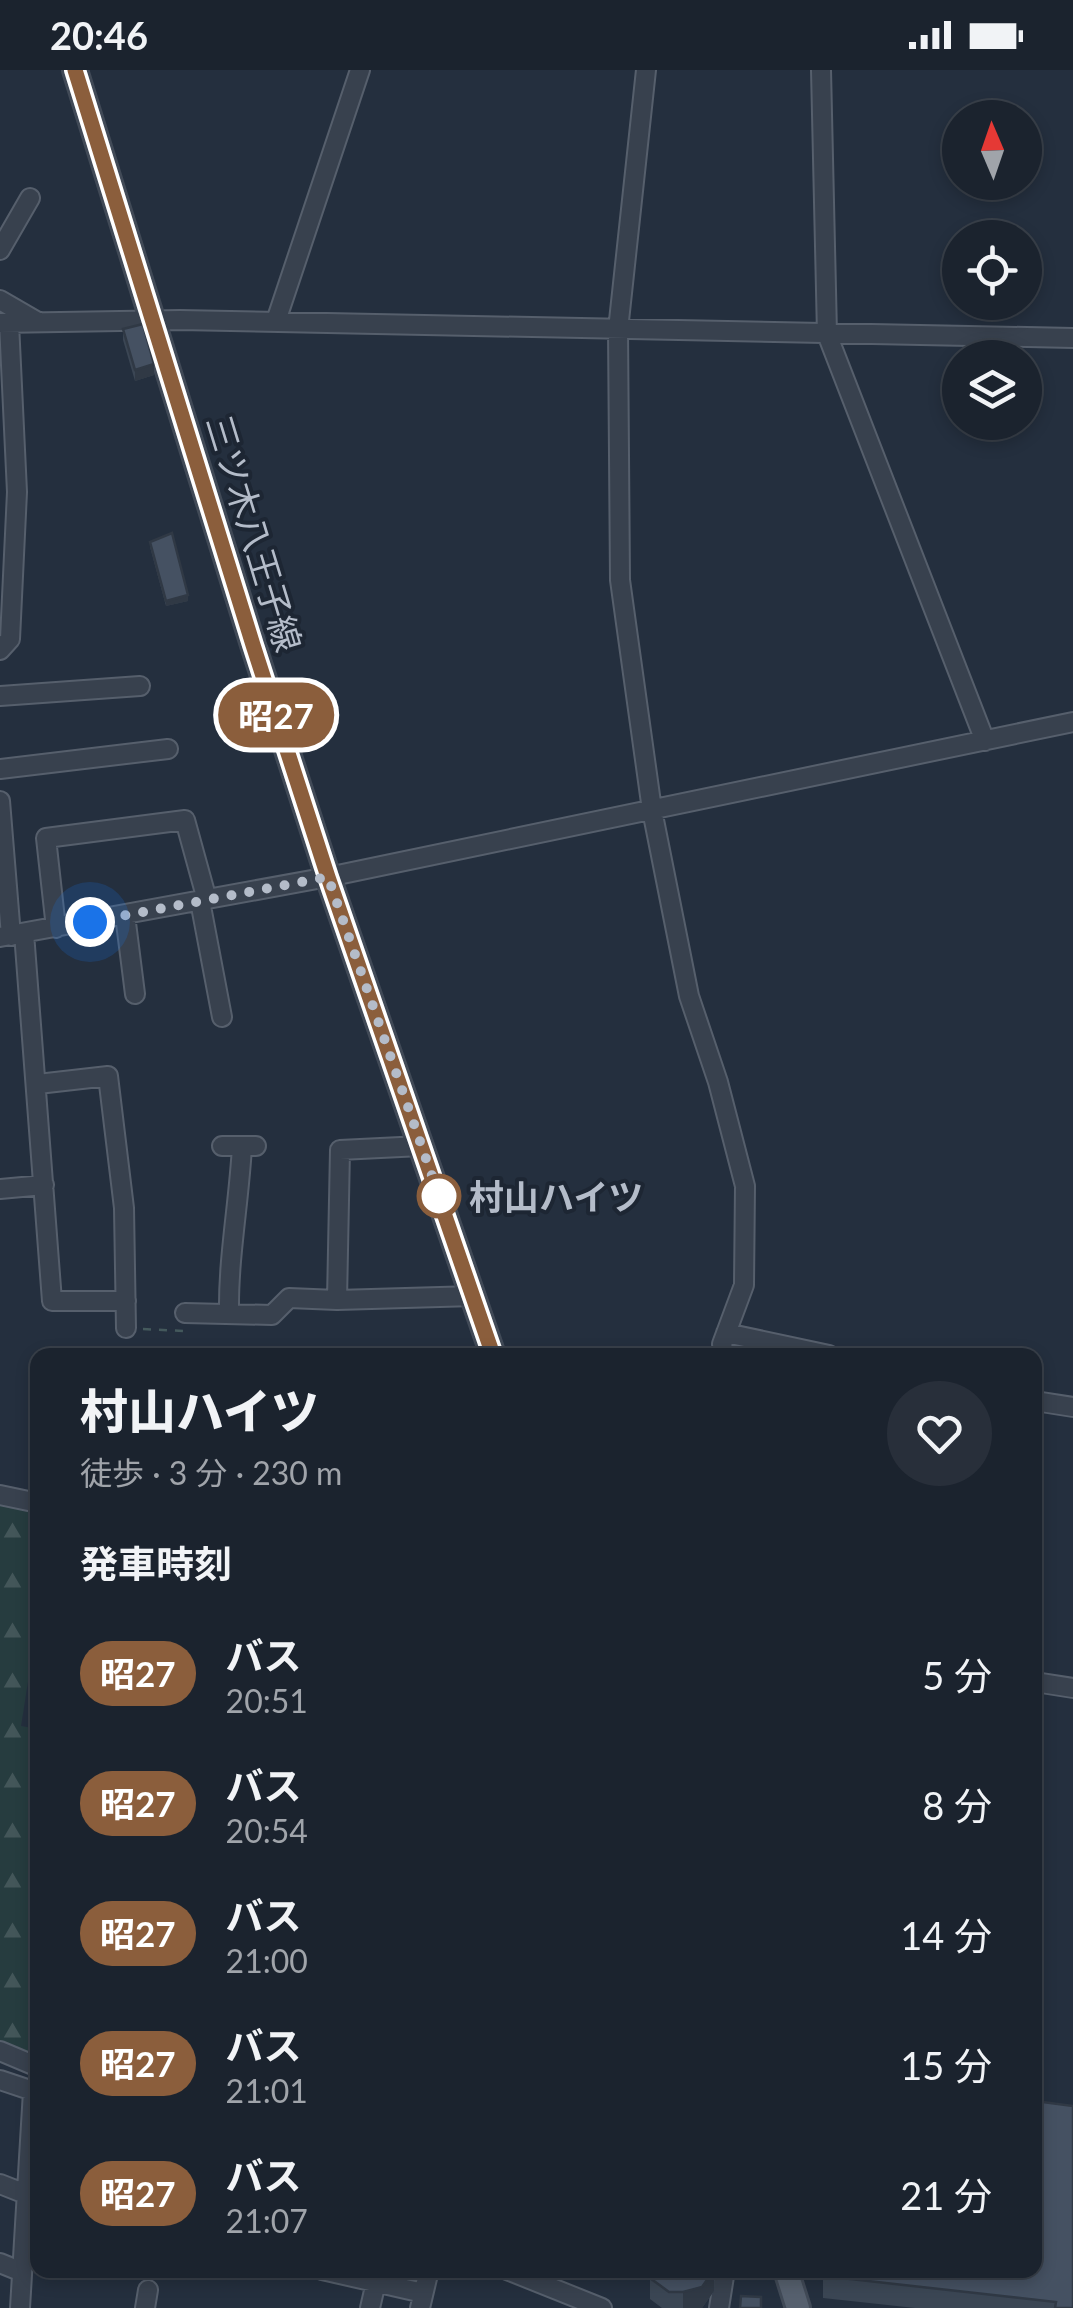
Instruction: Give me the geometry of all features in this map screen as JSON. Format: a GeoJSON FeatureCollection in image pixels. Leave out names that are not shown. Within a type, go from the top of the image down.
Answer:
{"type":"FeatureCollection","features":[{"type":"Feature","properties":{"kind":"main road","name":"三ツ木八王子線"},"geometry":{"type":"LineString","coordinates":[[75,70],[328,877],[491,1348]]}},
{"type":"Feature","properties":{"kind":"main road"},"geometry":{"type":"LineString","coordinates":[[789,2278],[798,2308]]}},
{"type":"Feature","properties":{"kind":"street"},"geometry":{"type":"LineString","coordinates":[[276,322],[360,70]]}},
{"type":"Feature","properties":{"kind":"street"},"geometry":{"type":"LineString","coordinates":[[646,70],[618,330],[620,580],[652,810],[689,996],[718,1082],[745,1186],[744,1285],[723,1348]]}},
{"type":"Feature","properties":{"kind":"street"},"geometry":{"type":"LineString","coordinates":[[820,70],[827,334],[986,741]]}},
{"type":"Feature","properties":{"kind":"street"},"geometry":{"type":"LineString","coordinates":[[0,250],[30,198]]}},
{"type":"Feature","properties":{"kind":"street"},"geometry":{"type":"LineString","coordinates":[[0,300],[38,323]]}},
{"type":"Feature","properties":{"kind":"street"},"geometry":{"type":"LineString","coordinates":[[0,650],[10,638],[17,492],[4,323],[152,320],[1073,338]]}},
{"type":"Feature","properties":{"kind":"street"},"geometry":{"type":"LineString","coordinates":[[0,696],[140,686]]}},
{"type":"Feature","properties":{"kind":"street"},"geometry":{"type":"LineString","coordinates":[[12,936],[328,877],[1073,722]]}},
{"type":"Feature","properties":{"kind":"street"},"geometry":{"type":"LineString","coordinates":[[0,769],[168,749]]}},
{"type":"Feature","properties":{"kind":"street"},"geometry":{"type":"LineString","coordinates":[[0,801],[12,936],[38,1084],[52,1301],[126,1301]]}},
{"type":"Feature","properties":{"kind":"street"},"geometry":{"type":"LineString","coordinates":[[56,928],[46,838],[185,820],[204,900],[222,1017]]}},
{"type":"Feature","properties":{"kind":"street"},"geometry":{"type":"LineString","coordinates":[[125,916],[135,994]]}},
{"type":"Feature","properties":{"kind":"street"},"geometry":{"type":"LineString","coordinates":[[38,1084],[108,1076],[124,1208],[126,1328]]}},
{"type":"Feature","properties":{"kind":"street"},"geometry":{"type":"LineString","coordinates":[[229,1314],[228,1270],[239,1200],[240,1146]]}},
{"type":"Feature","properties":{"kind":"street"},"geometry":{"type":"LineString","coordinates":[[337,1300],[340,1150],[422,1146]]}},
{"type":"Feature","properties":{"kind":"street"},"geometry":{"type":"LineString","coordinates":[[0,1189],[44,1184]]}},
{"type":"Feature","properties":{"kind":"street"},"geometry":{"type":"LineString","coordinates":[[186,1314],[272,1315],[289,1298],[474,1296]]}},
{"type":"Feature","properties":{"kind":"street"},"geometry":{"type":"LineString","coordinates":[[726,1332],[798,1348]]}},
{"type":"Feature","properties":{"kind":"street"},"geometry":{"type":"LineString","coordinates":[[1042,1402],[1073,1408]]}},
{"type":"Feature","properties":{"kind":"street"},"geometry":{"type":"LineString","coordinates":[[0,1495],[30,1501]]}},
{"type":"Feature","properties":{"kind":"street"},"geometry":{"type":"LineString","coordinates":[[1042,1683],[1073,1688]]}},
{"type":"Feature","properties":{"kind":"street"},"geometry":{"type":"LineString","coordinates":[[0,2051],[30,2063]]}},
{"type":"Feature","properties":{"kind":"street"},"geometry":{"type":"LineString","coordinates":[[0,2080],[30,2091]]}},
{"type":"Feature","properties":{"kind":"street"},"geometry":{"type":"LineString","coordinates":[[0,2184],[30,2195]]}},
{"type":"Feature","properties":{"kind":"street"},"geometry":{"type":"LineString","coordinates":[[20,2308],[30,2211]]}},
{"type":"Feature","properties":{"kind":"street"},"geometry":{"type":"LineString","coordinates":[[0,2263],[22,2272]]}},
{"type":"Feature","properties":{"kind":"street"},"geometry":{"type":"LineString","coordinates":[[358,2278],[422,2301]]}},
{"type":"Feature","properties":{"kind":"street"},"geometry":{"type":"LineString","coordinates":[[527,2278],[602,2308]]}},
{"type":"Feature","properties":{"kind":"street"},"geometry":{"type":"LineString","coordinates":[[719,2308],[724,2278]]}},
{"type":"Feature","properties":{"kind":"street"},"geometry":{"type":"LineString","coordinates":[[370,2308],[376,2282]]}},
{"type":"Feature","properties":{"kind":"path"},"geometry":{"type":"LineString","coordinates":[[126,1328],[184,1332],[186,1314]]}},
{"type":"Feature","properties":{"kind":"green space"},"geometry":{"type":"Polygon","coordinates":[[[0,1504],[30,1510],[30,1669],[21,1726],[30,1728],[30,2056],[0,2043],[0,1504]]]}},
{"type":"Feature","properties":{"kind":"building"},"geometry":{"type":"Polygon","coordinates":[[[143,324],[154,364],[135,370],[123,329],[143,324]]]}},
{"type":"Feature","properties":{"kind":"building"},"geometry":{"type":"Polygon","coordinates":[[[172,533],[188,595],[166,601],[150,542],[172,533]]]}},
{"type":"Feature","properties":{"kind":"building"},"geometry":{"type":"Polygon","coordinates":[[[1042,2102],[1073,2106],[1073,2308],[1055,2308],[1056,2302],[841,2278],[1042,2278],[1042,2102]]]}},
{"type":"Feature","properties":{"kind":"building"},"geometry":{"type":"Polygon","coordinates":[[[650,2278],[708,2278],[702,2287],[669,2292],[650,2278]]]}},
{"type":"Feature","properties":{"kind":"building"},"geometry":{"type":"Polygon","coordinates":[[[741,2296],[761,2297],[761,2308],[740,2308],[741,2296]]]}},
{"type":"Feature","properties":{"kind":"bus line","name":"昭27"},"geometry":{"type":"LineString","coordinates":[[75,70],[328,877],[491,1348]]}},
{"type":"Feature","properties":{"kind":"place","name":"村山ハイツ"},"geometry":{"type":"Point","coordinates":[439,1196]}},
{"type":"Feature","properties":{"kind":"route"},"geometry":{"type":"LineString","coordinates":[[90,922],[328,877],[439,1196]]}}]}
